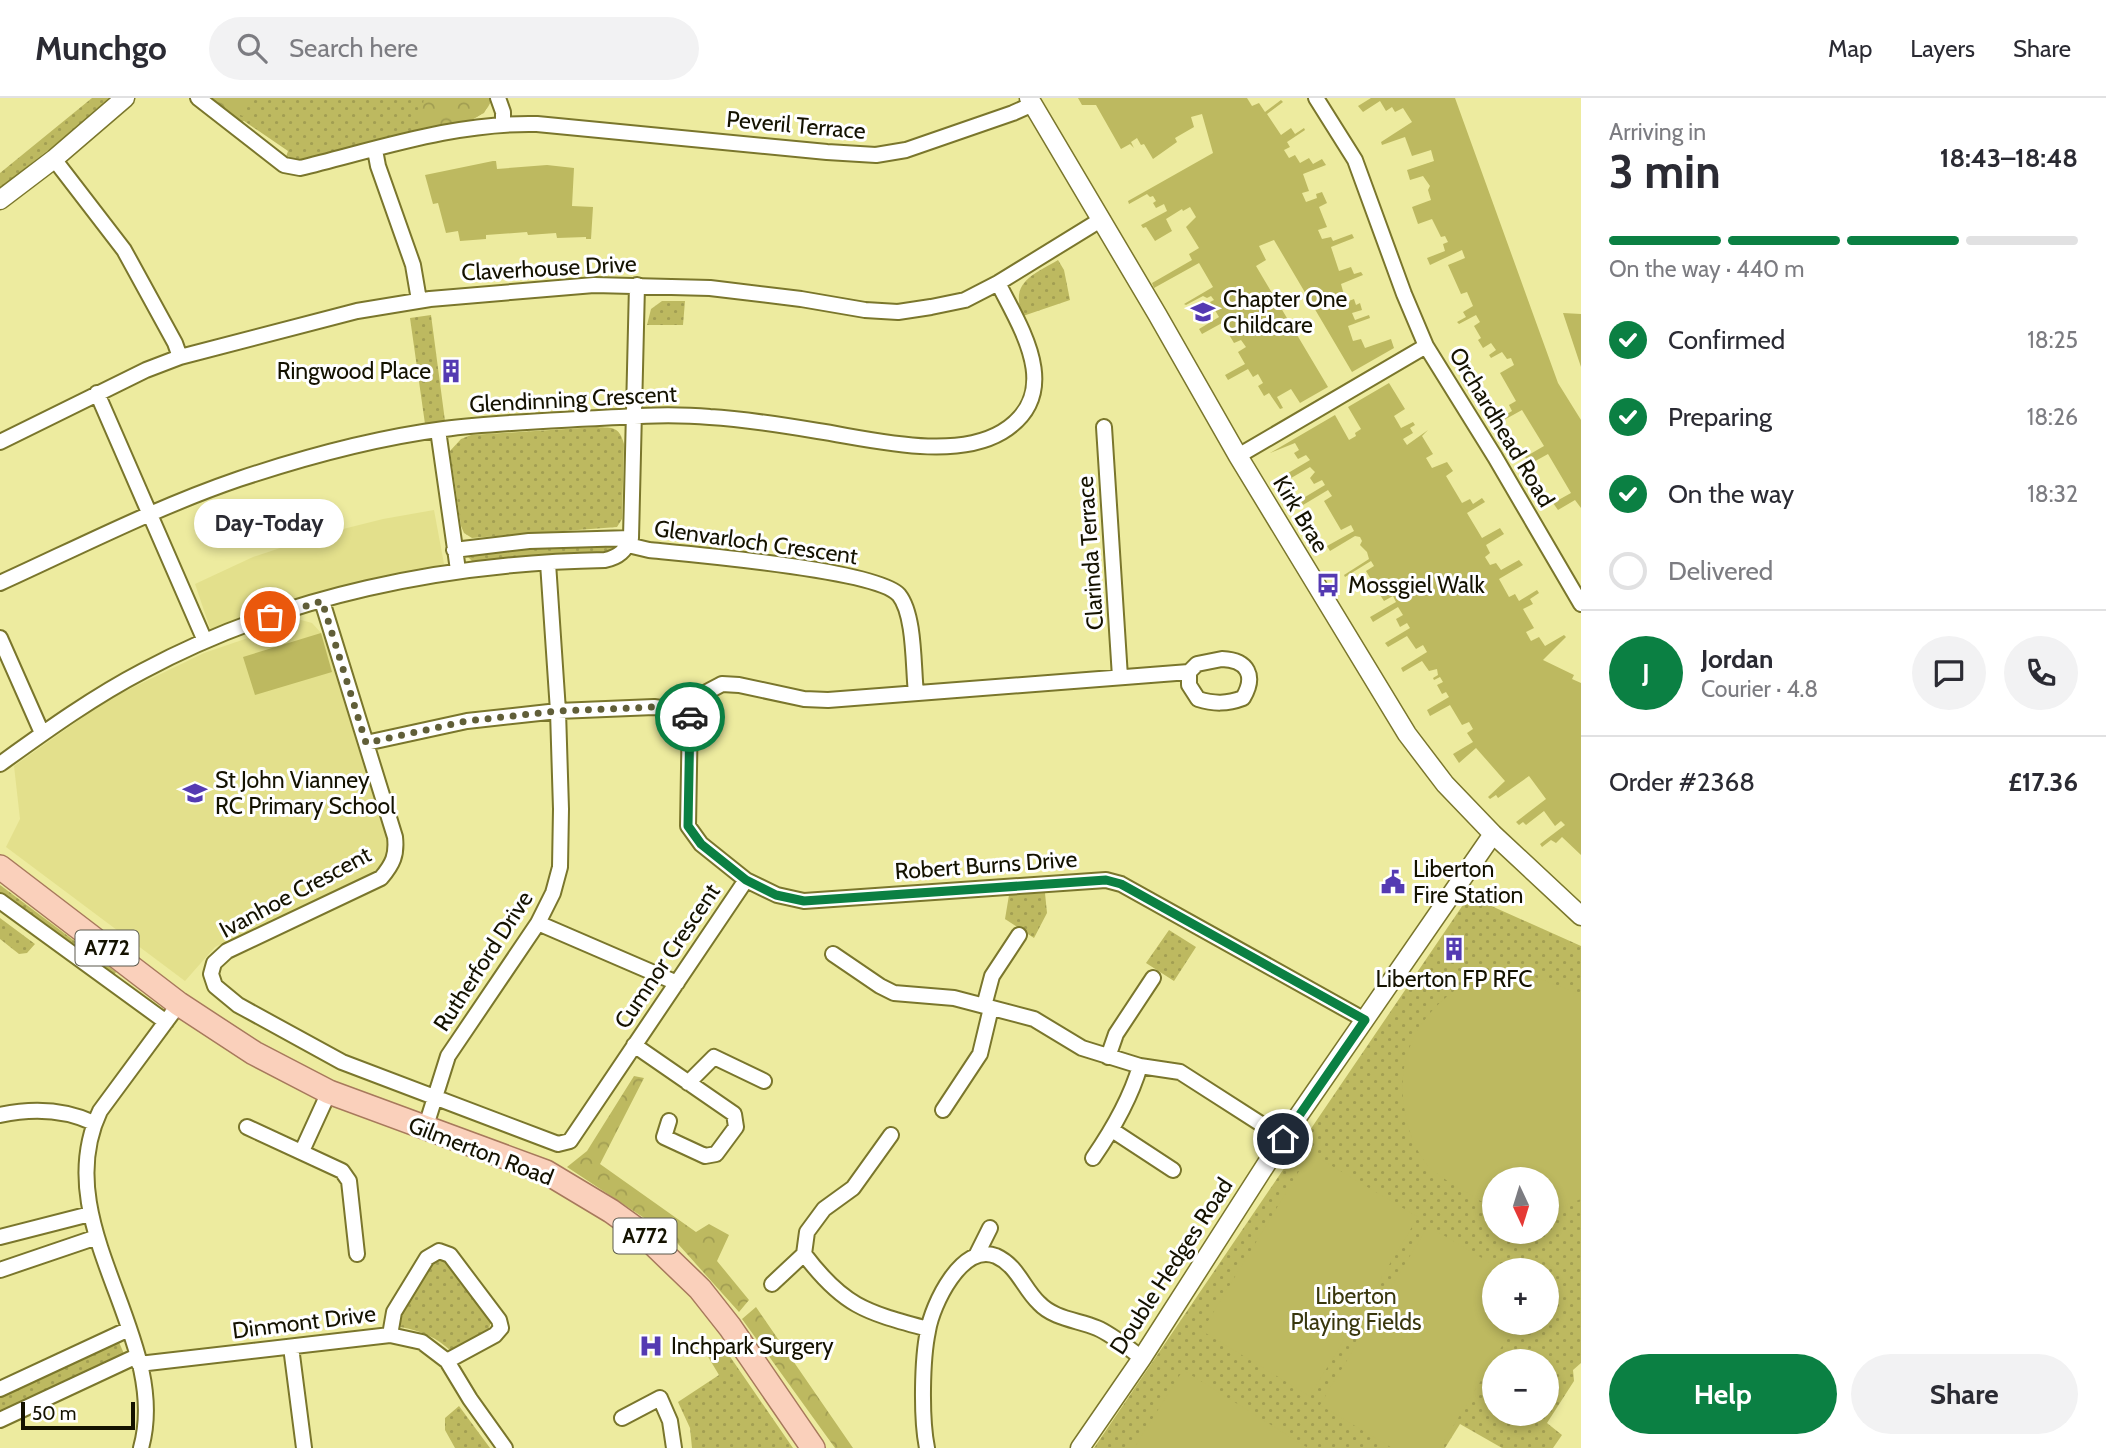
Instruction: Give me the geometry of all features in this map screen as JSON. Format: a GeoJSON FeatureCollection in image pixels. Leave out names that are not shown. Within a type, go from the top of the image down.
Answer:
{"type":"FeatureCollection","features":[{"type":"Feature","properties":{"kind":"main road","name":"Gilmerton Road"},"geometry":{"type":"LineString","coordinates":[[0,867],[172,1013],[329,1092],[546,1172],[611,1211],[643,1234],[700,1289],[730,1327],[813,1448]]}},
{"type":"Feature","properties":{"kind":"street"},"geometry":{"type":"LineString","coordinates":[[0,200],[54,159],[125,98]]}},
{"type":"Feature","properties":{"kind":"street","name":"Peveril Terrace"},"geometry":{"type":"LineString","coordinates":[[198,98],[284,165],[300,168],[464,128],[503,123],[876,155],[906,150],[1013,113],[1031,101]]}},
{"type":"Feature","properties":{"kind":"street"},"geometry":{"type":"LineString","coordinates":[[498,98],[503,112],[503,123]]}},
{"type":"Feature","properties":{"kind":"street","name":"Orchardhead Road"},"geometry":{"type":"LineString","coordinates":[[1316,98],[1332,119],[1355,160],[1399,282],[1426,346],[1581,604]]}},
{"type":"Feature","properties":{"kind":"street","name":"Kirk Brae"},"geometry":{"type":"LineString","coordinates":[[1031,101],[1238,456],[1407,734],[1445,784],[1493,834],[1581,916]]}},
{"type":"Feature","properties":{"kind":"street"},"geometry":{"type":"LineString","coordinates":[[375,150],[378,166],[413,265],[419,300]]}},
{"type":"Feature","properties":{"kind":"street"},"geometry":{"type":"LineString","coordinates":[[54,159],[124,250],[180,357]]}},
{"type":"Feature","properties":{"kind":"street","name":"Claverhouse Drive"},"geometry":{"type":"LineString","coordinates":[[0,442],[146,370],[180,357],[310,322],[419,300],[594,285],[710,288],[865,310],[898,312],[965,300],[1102,219]]}},
{"type":"Feature","properties":{"kind":"street","name":"Glendinning Crescent"},"geometry":{"type":"LineString","coordinates":[[0,583],[152,514],[237,480],[379,440],[438,430],[517,422],[668,414],[713,417],[933,447],[979,440],[1000,433],[1020,418],[1032,401],[1034,379],[1029,349],[998,282]]}},
{"type":"Feature","properties":{"kind":"street"},"geometry":{"type":"LineString","coordinates":[[629,542],[638,285]]}},
{"type":"Feature","properties":{"kind":"street","name":"Orchardhead Road"},"geometry":{"type":"LineString","coordinates":[[1238,456],[1426,346]]}},
{"type":"Feature","properties":{"kind":"street"},"geometry":{"type":"LineString","coordinates":[[97,393],[205,640]]}},
{"type":"Feature","properties":{"kind":"street","name":"Clarinda Terrace"},"geometry":{"type":"LineString","coordinates":[[1104,427],[1120,677]]}},
{"type":"Feature","properties":{"kind":"street"},"geometry":{"type":"LineString","coordinates":[[438,430],[458,570]]}},
{"type":"Feature","properties":{"kind":"street","name":"Glenvarloch Crescent"},"geometry":{"type":"LineString","coordinates":[[454,550],[529,541],[629,542],[649,550],[791,565],[880,584],[897,592],[905,604],[916,693]]}},
{"type":"Feature","properties":{"kind":"street","name":"Glenvarloch Crescent"},"geometry":{"type":"LineString","coordinates":[[0,764],[43,733],[142,671],[205,640],[322,601],[458,570],[615,558],[629,542]]}},
{"type":"Feature","properties":{"kind":"street","name":"Rutherford Drive"},"geometry":{"type":"LineString","coordinates":[[425,1129],[448,1056],[538,923],[553,893],[559,867],[561,809],[558,711],[548,563]]}},
{"type":"Feature","properties":{"kind":"street","name":"Ivanhoe Crescent"},"geometry":{"type":"LineString","coordinates":[[322,601],[395,837],[397,853],[381,878],[227,951],[214,963],[211,974],[215,986],[238,1005],[342,1062],[434,1098]]}},
{"type":"Feature","properties":{"kind":"street"},"geometry":{"type":"LineString","coordinates":[[0,638],[43,733]]}},
{"type":"Feature","properties":{"kind":"street"},"geometry":{"type":"LineString","coordinates":[[366,743],[467,721],[558,711],[654,707],[690,712],[705,693],[722,684],[816,699],[1189,672]]}},
{"type":"Feature","properties":{"kind":"street","name":"Cumnor Crescent"},"geometry":{"type":"LineString","coordinates":[[434,1098],[558,1144],[570,1141],[746,880],[701,844],[688,826],[690,712]]}},
{"type":"Feature","properties":{"kind":"street","name":"Double Hedges Road"},"geometry":{"type":"LineString","coordinates":[[1080,1448],[1142,1358],[1283,1139],[1493,834]]}},
{"type":"Feature","properties":{"kind":"street","name":"Robert Burns Drive"},"geometry":{"type":"LineString","coordinates":[[746,880],[776,895],[804,901],[1106,880],[1143,895],[1365,1020]]}},
{"type":"Feature","properties":{"kind":"street","name":"Gilmerton Road"},"geometry":{"type":"LineString","coordinates":[[0,901],[172,1013]]}},
{"type":"Feature","properties":{"kind":"street"},"geometry":{"type":"LineString","coordinates":[[538,923],[677,983]]}},
{"type":"Feature","properties":{"kind":"street"},"geometry":{"type":"LineString","coordinates":[[943,1110],[980,1054],[992,976],[1019,935]]}},
{"type":"Feature","properties":{"kind":"street"},"geometry":{"type":"LineString","coordinates":[[833,954],[894,993],[954,998],[1034,1018],[1082,1048],[1140,1066],[1180,1072],[1283,1139]]}},
{"type":"Feature","properties":{"kind":"street"},"geometry":{"type":"LineString","coordinates":[[1108,1057],[1116,1034],[1153,978]]}},
{"type":"Feature","properties":{"kind":"street"},"geometry":{"type":"LineString","coordinates":[[141,1448],[146,1413],[138,1360],[90,1214],[88,1151],[94,1123],[108,1098],[172,1013]]}},
{"type":"Feature","properties":{"kind":"street"},"geometry":{"type":"LineString","coordinates":[[634,1045],[734,1114],[736,1126],[716,1154],[705,1156],[664,1137],[668,1121]]}},
{"type":"Feature","properties":{"kind":"street"},"geometry":{"type":"LineString","coordinates":[[688,1083],[713,1057],[764,1081]]}},
{"type":"Feature","properties":{"kind":"street"},"geometry":{"type":"LineString","coordinates":[[1093,1158],[1133,1091],[1140,1066]]}},
{"type":"Feature","properties":{"kind":"street"},"geometry":{"type":"LineString","coordinates":[[302,1151],[329,1092]]}},
{"type":"Feature","properties":{"kind":"street"},"geometry":{"type":"LineString","coordinates":[[0,1115],[34,1110],[60,1112],[94,1123]]}},
{"type":"Feature","properties":{"kind":"street"},"geometry":{"type":"LineString","coordinates":[[247,1127],[342,1171],[349,1181],[357,1254]]}},
{"type":"Feature","properties":{"kind":"street"},"geometry":{"type":"LineString","coordinates":[[1112,1130],[1173,1170]]}},
{"type":"Feature","properties":{"kind":"street"},"geometry":{"type":"LineString","coordinates":[[772,1284],[804,1254],[807,1232],[824,1209],[853,1188],[891,1135]]}},
{"type":"Feature","properties":{"kind":"street"},"geometry":{"type":"LineString","coordinates":[[0,1237],[90,1214]]}},
{"type":"Feature","properties":{"kind":"street"},"geometry":{"type":"LineString","coordinates":[[976,1256],[990,1228]]}},
{"type":"Feature","properties":{"kind":"street"},"geometry":{"type":"LineString","coordinates":[[0,1270],[97,1237]]}},
{"type":"Feature","properties":{"kind":"street"},"geometry":{"type":"LineString","coordinates":[[390,1335],[394,1312],[427,1258],[439,1251],[450,1255],[499,1320],[501,1328],[495,1335],[447,1361]]}},
{"type":"Feature","properties":{"kind":"street"},"geometry":{"type":"LineString","coordinates":[[804,1254],[826,1283],[851,1303],[879,1316],[928,1329]]}},
{"type":"Feature","properties":{"kind":"street"},"geometry":{"type":"LineString","coordinates":[[927,1448],[924,1434],[924,1393],[928,1329],[944,1290],[961,1263],[976,1256],[995,1255],[1015,1269],[1039,1304],[1068,1320],[1098,1328],[1142,1358]]}},
{"type":"Feature","properties":{"kind":"street"},"geometry":{"type":"LineString","coordinates":[[0,1389],[129,1329]]}},
{"type":"Feature","properties":{"kind":"street","name":"Dinmont Drive"},"geometry":{"type":"LineString","coordinates":[[0,1420],[138,1360],[390,1335],[422,1342],[447,1361],[505,1448]]}},
{"type":"Feature","properties":{"kind":"street"},"geometry":{"type":"LineString","coordinates":[[291,1346],[304,1448]]}},
{"type":"Feature","properties":{"kind":"street"},"geometry":{"type":"LineString","coordinates":[[622,1418],[660,1398],[670,1420],[674,1448]]}},
{"type":"Feature","properties":{"kind":"shaded area"},"geometry":{"type":"Polygon","coordinates":[[[434,510],[444,564],[319,593],[211,631],[195,584],[253,557],[319,535],[434,510]]]}},
{"type":"Feature","properties":{"kind":"shaded area","name":"St John Vianney RC Primary School"},"geometry":{"type":"Polygon","coordinates":[[[301,620],[312,623],[323,635],[388,843],[384,863],[366,878],[215,947],[185,981],[6,847],[20,819],[14,766],[107,700],[204,653],[301,620]]]}},
{"type":"Feature","properties":{"kind":"green space"},"geometry":{"type":"Polygon","coordinates":[[[92,98],[110,98],[0,188],[0,173],[92,98]]]}},
{"type":"Feature","properties":{"kind":"green space"},"geometry":{"type":"Polygon","coordinates":[[[208,98],[492,98],[484,113],[472,119],[304,161],[286,157],[288,151],[244,121],[239,123],[208,98]]]}},
{"type":"Feature","properties":{"kind":"green space"},"geometry":{"type":"Polygon","coordinates":[[[208,98],[249,98],[243,116],[220,107],[208,98]]]}},
{"type":"Feature","properties":{"kind":"green space"},"geometry":{"type":"Polygon","coordinates":[[[424,98],[492,98],[482,114],[473,119],[423,132],[421,117],[424,98]]]}},
{"type":"Feature","properties":{"kind":"green space"},"geometry":{"type":"Polygon","coordinates":[[[1078,98],[1247,98],[1252,106],[1259,103],[1265,112],[1281,100],[1283,102],[1267,114],[1281,135],[1291,128],[1295,134],[1304,128],[1305,130],[1287,142],[1290,147],[1284,150],[1289,158],[1295,155],[1300,163],[1309,158],[1313,164],[1322,159],[1326,165],[1303,174],[1309,191],[1302,193],[1306,202],[1317,198],[1316,194],[1322,192],[1327,203],[1319,207],[1327,227],[1318,230],[1322,239],[1331,237],[1333,241],[1352,234],[1354,238],[1331,247],[1339,271],[1351,267],[1354,274],[1361,272],[1363,275],[1341,284],[1346,302],[1354,299],[1356,305],[1360,303],[1362,310],[1352,313],[1355,320],[1369,315],[1370,318],[1348,326],[1353,341],[1361,339],[1365,348],[1391,339],[1394,348],[1352,372],[1274,240],[1259,246],[1266,260],[1256,266],[1328,387],[1300,403],[1291,389],[1277,397],[1283,408],[1280,409],[1269,393],[1264,396],[1258,386],[1263,383],[1258,374],[1253,377],[1248,369],[1228,380],[1225,375],[1245,364],[1238,352],[1246,347],[1241,340],[1234,343],[1222,323],[1202,334],[1199,329],[1219,317],[1210,302],[1214,300],[1211,296],[1203,296],[1184,304],[1213,287],[1199,263],[1154,288],[1152,283],[1192,260],[1189,254],[1199,248],[1186,227],[1196,217],[1190,207],[1183,211],[1182,209],[1166,219],[1172,231],[1155,241],[1146,227],[1141,225],[1167,211],[1164,204],[1156,208],[1153,196],[1147,194],[1129,204],[1128,201],[1213,153],[1202,114],[1191,117],[1194,127],[1175,138],[1177,142],[1153,159],[1137,138],[1131,142],[1134,148],[1130,144],[1121,149],[1096,105],[1082,105],[1078,98]]]}},
{"type":"Feature","properties":{"kind":"green space"},"geometry":{"type":"Polygon","coordinates":[[[1371,98],[1455,98],[1558,383],[1581,420],[1581,508],[1575,500],[1558,510],[1553,503],[1571,493],[1548,454],[1530,464],[1525,457],[1544,446],[1522,410],[1504,420],[1502,417],[1512,411],[1509,405],[1516,401],[1500,373],[1514,365],[1511,358],[1507,359],[1502,352],[1491,358],[1489,355],[1496,350],[1491,343],[1483,348],[1478,340],[1481,338],[1474,326],[1480,322],[1476,315],[1459,324],[1457,322],[1466,317],[1463,312],[1473,306],[1467,292],[1461,294],[1448,265],[1465,258],[1462,250],[1430,265],[1427,258],[1445,251],[1443,244],[1448,242],[1445,236],[1441,237],[1432,219],[1418,224],[1412,207],[1431,200],[1428,190],[1430,186],[1423,176],[1410,180],[1407,170],[1434,161],[1431,150],[1412,156],[1405,137],[1382,145],[1381,142],[1412,122],[1403,108],[1395,112],[1392,107],[1386,111],[1380,101],[1363,112],[1358,106],[1371,98]]]}},
{"type":"Feature","properties":{"kind":"green space"},"geometry":{"type":"Polygon","coordinates":[[[496,161],[497,169],[547,165],[574,168],[572,206],[593,207],[591,239],[557,238],[556,233],[528,235],[527,232],[486,235],[486,239],[460,241],[458,231],[446,233],[438,203],[433,204],[425,175],[496,161]]]}},
{"type":"Feature","properties":{"kind":"green space"},"geometry":{"type":"Polygon","coordinates":[[[1058,260],[1064,270],[1070,300],[1023,316],[1019,304],[1021,287],[1032,275],[1058,260]]]}},
{"type":"Feature","properties":{"kind":"green space"},"geometry":{"type":"Polygon","coordinates":[[[662,301],[685,301],[683,325],[647,325],[651,309],[662,301]]]}},
{"type":"Feature","properties":{"kind":"green space"},"geometry":{"type":"Polygon","coordinates":[[[1563,313],[1581,314],[1581,367],[1563,313]]]}},
{"type":"Feature","properties":{"kind":"green space"},"geometry":{"type":"Polygon","coordinates":[[[431,315],[445,421],[425,424],[410,318],[431,315]]]}},
{"type":"Feature","properties":{"kind":"green space"},"geometry":{"type":"Polygon","coordinates":[[[1389,383],[1405,409],[1394,416],[1401,428],[1413,422],[1415,425],[1410,428],[1413,433],[1403,439],[1407,445],[1428,430],[1422,436],[1433,454],[1426,458],[1432,468],[1447,462],[1453,471],[1446,476],[1462,503],[1470,499],[1473,504],[1482,498],[1485,502],[1467,513],[1482,538],[1500,528],[1504,534],[1486,545],[1490,553],[1485,557],[1490,565],[1496,563],[1501,570],[1519,560],[1523,565],[1499,579],[1509,597],[1515,594],[1519,601],[1537,590],[1539,593],[1530,599],[1533,604],[1523,609],[1534,628],[1526,632],[1531,641],[1539,637],[1545,646],[1564,635],[1566,637],[1543,660],[1574,675],[1572,679],[1581,683],[1581,855],[1562,837],[1556,843],[1551,840],[1542,847],[1540,844],[1565,825],[1561,821],[1555,826],[1544,811],[1526,825],[1516,822],[1546,799],[1529,776],[1498,798],[1496,795],[1490,799],[1488,797],[1505,781],[1476,748],[1459,763],[1453,754],[1473,742],[1467,733],[1473,729],[1469,722],[1462,725],[1450,705],[1430,716],[1427,710],[1449,697],[1446,692],[1442,694],[1437,685],[1443,682],[1440,677],[1434,680],[1433,678],[1438,675],[1437,669],[1429,671],[1422,661],[1403,672],[1401,668],[1427,652],[1423,645],[1416,649],[1407,636],[1388,647],[1385,643],[1410,628],[1407,623],[1400,627],[1396,619],[1403,615],[1398,607],[1373,622],[1370,617],[1396,602],[1393,596],[1384,601],[1380,595],[1387,591],[1382,584],[1376,588],[1366,571],[1374,566],[1371,561],[1345,577],[1344,575],[1369,559],[1367,552],[1360,545],[1360,537],[1355,536],[1330,551],[1327,546],[1354,531],[1351,525],[1341,530],[1324,501],[1332,496],[1328,490],[1303,505],[1300,500],[1325,485],[1322,480],[1314,484],[1310,478],[1315,472],[1310,467],[1286,481],[1283,476],[1310,460],[1306,455],[1298,459],[1294,453],[1299,450],[1295,443],[1270,453],[1335,415],[1349,440],[1356,436],[1355,433],[1361,429],[1348,407],[1389,383]]]}},
{"type":"Feature","properties":{"kind":"green space"},"geometry":{"type":"Polygon","coordinates":[[[597,427],[615,429],[624,444],[622,519],[617,527],[472,538],[464,533],[450,451],[461,439],[471,435],[597,427]]]}},
{"type":"Feature","properties":{"kind":"green space"},"geometry":{"type":"Polygon","coordinates":[[[612,545],[616,547],[613,551],[472,561],[468,557],[514,550],[612,545]]]}},
{"type":"Feature","properties":{"kind":"green space"},"geometry":{"type":"Polygon","coordinates":[[[321,633],[332,672],[255,695],[243,657],[321,633]]]}},
{"type":"Feature","properties":{"kind":"green space"},"geometry":{"type":"Polygon","coordinates":[[[0,885],[116,972],[113,977],[0,893],[0,885]]]}},
{"type":"Feature","properties":{"kind":"green space"},"geometry":{"type":"Polygon","coordinates":[[[1045,893],[1047,913],[1034,938],[1005,919],[1009,895],[1045,893]]]}},
{"type":"Feature","properties":{"kind":"green space","name":"Liberton Playing Fields"},"geometry":{"type":"Polygon","coordinates":[[[1469,896],[1581,946],[1581,1363],[1573,1370],[1574,1381],[1559,1404],[1559,1349],[1482,1349],[1482,1426],[1551,1426],[1562,1435],[1553,1448],[1502,1448],[1460,1424],[1445,1448],[1094,1448],[1469,896]]]}},
{"type":"Feature","properties":{"kind":"green space"},"geometry":{"type":"Polygon","coordinates":[[[0,918],[35,944],[27,953],[19,954],[0,939],[0,918]]]}},
{"type":"Feature","properties":{"kind":"green space"},"geometry":{"type":"Polygon","coordinates":[[[1169,930],[1196,947],[1174,981],[1146,963],[1169,930]]]}},
{"type":"Feature","properties":{"kind":"green space"},"geometry":{"type":"Polygon","coordinates":[[[1498,967],[1507,967],[1581,994],[1581,1199],[1559,1208],[1559,1167],[1482,1167],[1482,1202],[1432,1170],[1414,1144],[1404,1106],[1406,1059],[1414,1038],[1439,1003],[1476,977],[1498,967]]]}},
{"type":"Feature","properties":{"kind":"green space"},"geometry":{"type":"Polygon","coordinates":[[[634,1076],[644,1078],[600,1164],[696,1232],[709,1224],[729,1235],[717,1261],[749,1300],[739,1312],[670,1235],[567,1167],[587,1151],[634,1076]]]}},
{"type":"Feature","properties":{"kind":"green space"},"geometry":{"type":"Polygon","coordinates":[[[1310,1153],[1418,1217],[1310,1396],[1202,1331],[1310,1153]]]}},
{"type":"Feature","properties":{"kind":"green space"},"geometry":{"type":"Polygon","coordinates":[[[1428,1226],[1482,1258],[1482,1335],[1509,1335],[1500,1349],[1482,1349],[1482,1379],[1440,1448],[1392,1448],[1320,1405],[1428,1226]]]}},
{"type":"Feature","properties":{"kind":"green space"},"geometry":{"type":"Polygon","coordinates":[[[438,1260],[448,1262],[491,1322],[487,1334],[452,1352],[428,1335],[400,1327],[399,1318],[428,1264],[438,1260]]]}},
{"type":"Feature","properties":{"kind":"green space"},"geometry":{"type":"Polygon","coordinates":[[[756,1307],[853,1448],[835,1448],[742,1319],[756,1307]]]}},
{"type":"Feature","properties":{"kind":"green space"},"geometry":{"type":"Polygon","coordinates":[[[118,1340],[125,1356],[0,1415],[0,1395],[118,1340]]]}},
{"type":"Feature","properties":{"kind":"green space"},"geometry":{"type":"Polygon","coordinates":[[[722,1345],[793,1448],[692,1448],[690,1428],[678,1402],[719,1375],[707,1355],[722,1345]]]}},
{"type":"Feature","properties":{"kind":"green space"},"geometry":{"type":"Polygon","coordinates":[[[1183,1370],[1308,1448],[1134,1448],[1183,1370]]]}},
{"type":"Feature","properties":{"kind":"green space"},"geometry":{"type":"Polygon","coordinates":[[[459,1406],[490,1448],[455,1448],[445,1430],[445,1418],[459,1406]]]}},
{"type":"Feature","properties":{"kind":"way so far"},"geometry":{"type":"LineString","coordinates":[[270,617],[322,601],[366,743],[467,721],[558,711],[654,707],[690,712],[690,717]]}},
{"type":"Feature","properties":{"kind":"place","name":"Chapter One Childcare"},"geometry":{"type":"Point","coordinates":[1203,312]}},
{"type":"Feature","properties":{"kind":"place","name":"Ringwood Place"},"geometry":{"type":"Point","coordinates":[451,371]}},
{"type":"Feature","properties":{"kind":"place","name":"Mossgiel Walk"},"geometry":{"type":"Point","coordinates":[1328,585]}},
{"type":"Feature","properties":{"kind":"place","name":"Day-Today"},"geometry":{"type":"Point","coordinates":[270,617]}},
{"type":"Feature","properties":{"kind":"place","name":"St John Vianney RC Primary School"},"geometry":{"type":"Point","coordinates":[195,793]}},
{"type":"Feature","properties":{"kind":"place","name":"Liberton Fire Station"},"geometry":{"type":"Point","coordinates":[1393,882]}},
{"type":"Feature","properties":{"kind":"place","name":"Liberton FP RFC"},"geometry":{"type":"Point","coordinates":[1454,949]}},
{"type":"Feature","properties":{"kind":"place","name":"Inchpark Surgery"},"geometry":{"type":"Point","coordinates":[651,1346]}},
{"type":"Feature","properties":{"kind":"route"},"geometry":{"type":"LineString","coordinates":[[690,717],[688,826],[701,844],[746,880],[776,895],[804,901],[1106,880],[1121,884],[1191,921],[1365,1020],[1283,1139]]}}]}
